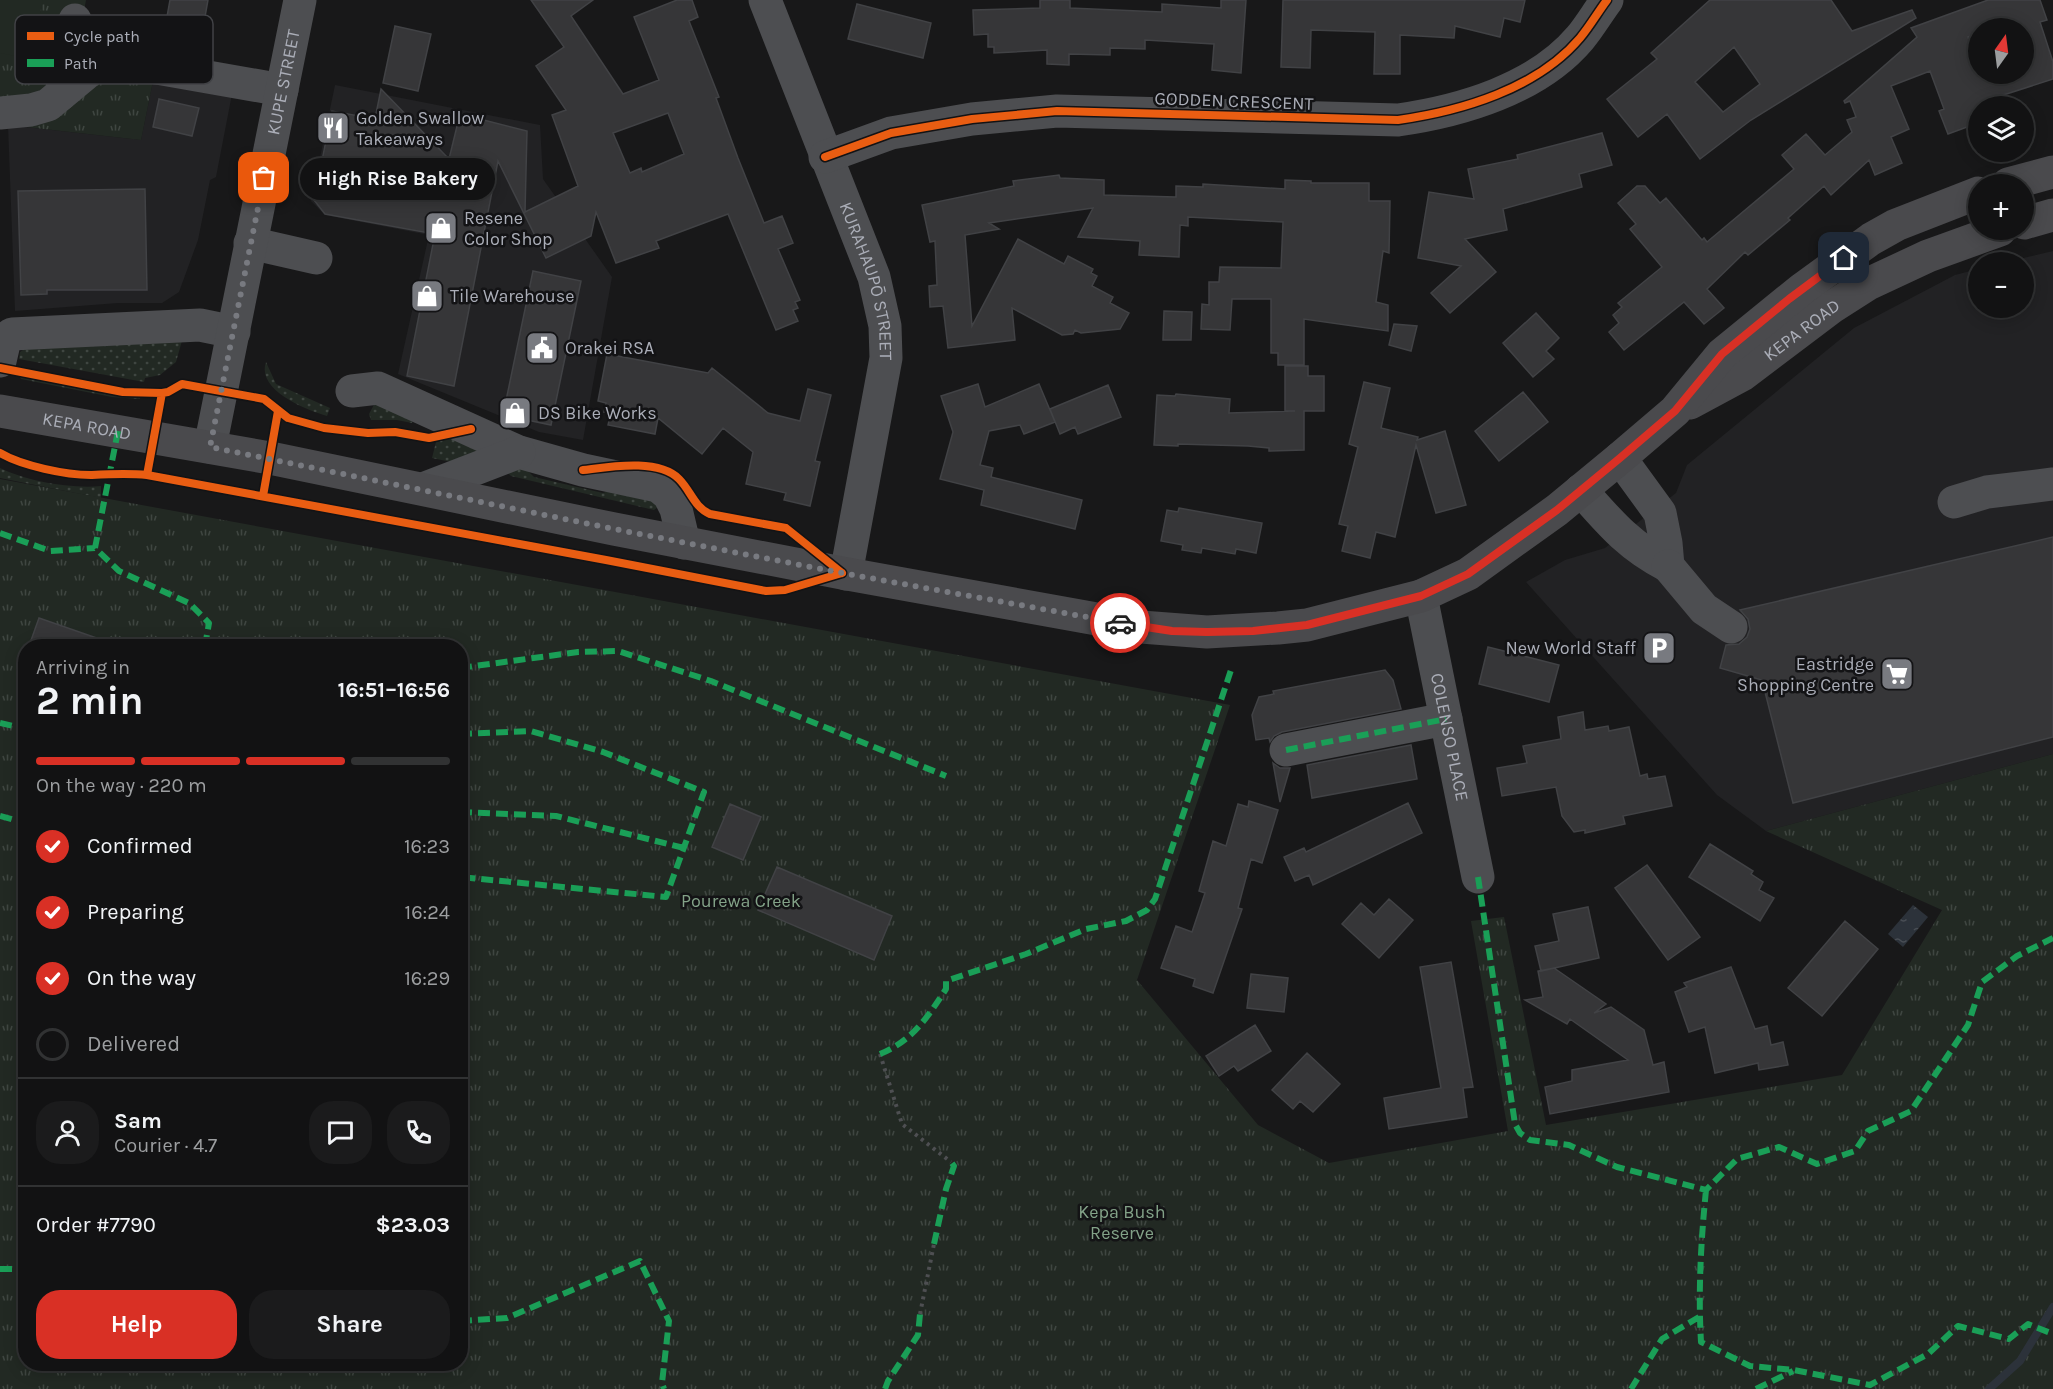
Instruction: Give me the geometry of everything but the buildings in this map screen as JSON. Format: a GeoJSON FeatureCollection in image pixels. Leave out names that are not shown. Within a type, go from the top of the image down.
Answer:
{"type":"FeatureCollection","features":[{"type":"Feature","properties":{"kind":"main road"},"geometry":{"type":"LineString","coordinates":[[2034,176],[2053,171]]}},
{"type":"Feature","properties":{"kind":"main road","name":"KEPA ROAD"},"geometry":{"type":"LineString","coordinates":[[0,411],[210,447],[684,543],[1141,627],[1207,632],[1253,631],[1307,625],[1421,596],[1468,574],[1557,510],[1675,411],[1722,354],[1789,299],[1871,239],[1896,225],[1968,197]]}},
{"type":"Feature","properties":{"kind":"main road"},"geometry":{"type":"LineString","coordinates":[[2034,220],[2053,215]]}},
{"type":"Feature","properties":{"kind":"main road","name":"KEPA ROAD"},"geometry":{"type":"LineString","coordinates":[[1675,411],[1742,375],[1832,307],[1868,284],[1928,256],[1972,240]]}},
{"type":"Feature","properties":{"kind":"street","name":"KUPE STREET"},"geometry":{"type":"LineString","coordinates":[[210,447],[300,0]]}},
{"type":"Feature","properties":{"kind":"street","name":"KURAHAUPŌ STREET"},"geometry":{"type":"LineString","coordinates":[[765,0],[874,277],[882,305],[887,342],[886,358],[846,574]]}},
{"type":"Feature","properties":{"kind":"street","name":"GODDEN CRESCENT"},"geometry":{"type":"LineString","coordinates":[[825,157],[891,133],[1024,113],[1057,111],[1398,120],[1424,117],[1500,93],[1537,74],[1580,39],[1607,0]]}},
{"type":"Feature","properties":{"kind":"street"},"geometry":{"type":"LineString","coordinates":[[213,78],[282,90]]}},
{"type":"Feature","properties":{"kind":"street"},"geometry":{"type":"LineString","coordinates":[[61,94],[63,84]]}},
{"type":"Feature","properties":{"kind":"street"},"geometry":{"type":"LineString","coordinates":[[0,113],[31,110],[48,105],[73,84]]}},
{"type":"Feature","properties":{"kind":"street"},"geometry":{"type":"LineString","coordinates":[[250,243],[316,258]]}},
{"type":"Feature","properties":{"kind":"street"},"geometry":{"type":"LineString","coordinates":[[0,361],[5,339],[12,334],[200,325],[234,332]]}},
{"type":"Feature","properties":{"kind":"street"},"geometry":{"type":"LineString","coordinates":[[352,391],[378,388],[519,452],[583,470],[658,486],[669,495],[676,509],[684,543]]}},
{"type":"Feature","properties":{"kind":"street"},"geometry":{"type":"LineString","coordinates":[[423,489],[519,452]]}},
{"type":"Feature","properties":{"kind":"street"},"geometry":{"type":"LineString","coordinates":[[1620,458],[1660,513],[1668,566]]}},
{"type":"Feature","properties":{"kind":"street"},"geometry":{"type":"LineString","coordinates":[[1987,492],[2015,475],[2053,461]]}},
{"type":"Feature","properties":{"kind":"street"},"geometry":{"type":"LineString","coordinates":[[1954,502],[1987,492],[2053,484]]}},
{"type":"Feature","properties":{"kind":"street"},"geometry":{"type":"LineString","coordinates":[[1581,490],[1617,532],[1645,555],[1668,566],[1704,609],[1731,627]]}},
{"type":"Feature","properties":{"kind":"street","name":"COLENSO PLACE"},"geometry":{"type":"LineString","coordinates":[[1421,596],[1478,877]]}},
{"type":"Feature","properties":{"kind":"street"},"geometry":{"type":"LineString","coordinates":[[1286,750],[1446,719]]}},
{"type":"Feature","properties":{"kind":"path"},"geometry":{"type":"LineString","coordinates":[[880,1054],[902,1124],[951,1162]]}},
{"type":"Feature","properties":{"kind":"path"},"geometry":{"type":"LineString","coordinates":[[920,1314],[934,1244]]}},
{"type":"Feature","properties":{"kind":"shaded area"},"geometry":{"type":"Polygon","coordinates":[[[152,84],[171,84],[232,94],[216,177],[210,180],[198,240],[179,292],[162,303],[118,303],[15,311],[8,125],[141,140],[152,84]]]}},
{"type":"Feature","properties":{"kind":"shaded area"},"geometry":{"type":"Polygon","coordinates":[[[335,85],[540,125],[543,179],[612,277],[583,440],[539,432],[398,374],[429,235],[325,215],[311,201],[335,85]]]}},
{"type":"Feature","properties":{"kind":"shaded area","name":"Eastridge Shopping Centre"},"geometry":{"type":"Polygon","coordinates":[[[2053,251],[2053,754],[1766,831],[1717,795],[1526,582],[1565,560],[1605,548],[1676,493],[1687,465],[1854,328],[1955,275],[1968,272],[1968,318],[2034,318],[2034,256],[2053,251]]]}},
{"type":"Feature","properties":{"kind":"green space"},"geometry":{"type":"Polygon","coordinates":[[[0,0],[86,0],[83,15],[15,15],[15,84],[152,84],[141,140],[0,124],[0,0]]]}},
{"type":"Feature","properties":{"kind":"green space"},"geometry":{"type":"Polygon","coordinates":[[[0,0],[43,0],[40,15],[15,15],[15,56],[0,53],[0,0]]]}},
{"type":"Feature","properties":{"kind":"green space"},"geometry":{"type":"Polygon","coordinates":[[[213,63],[237,67],[213,71],[213,63]]]}},
{"type":"Feature","properties":{"kind":"green space"},"geometry":{"type":"Polygon","coordinates":[[[183,337],[176,362],[160,375],[145,378],[144,382],[19,359],[20,352],[29,346],[183,337]]]}},
{"type":"Feature","properties":{"kind":"green space"},"geometry":{"type":"Polygon","coordinates":[[[266,362],[276,384],[330,408],[327,416],[296,404],[275,390],[265,372],[266,362]]]}},
{"type":"Feature","properties":{"kind":"green space"},"geometry":{"type":"Polygon","coordinates":[[[19,375],[140,397],[140,399],[112,397],[21,379],[19,375]]]}},
{"type":"Feature","properties":{"kind":"green space"},"geometry":{"type":"Polygon","coordinates":[[[376,401],[415,415],[412,423],[397,420],[371,420],[369,414],[376,401]]]}},
{"type":"Feature","properties":{"kind":"green space"},"geometry":{"type":"Polygon","coordinates":[[[459,436],[488,449],[461,464],[432,458],[436,442],[459,436]]]}},
{"type":"Feature","properties":{"kind":"green space"},"geometry":{"type":"Polygon","coordinates":[[[524,467],[534,477],[603,493],[617,488],[655,496],[658,507],[654,510],[511,476],[507,472],[524,467]]]}},
{"type":"Feature","properties":{"kind":"green space"},"geometry":{"type":"Polygon","coordinates":[[[0,468],[23,477],[49,483],[101,486],[101,498],[0,478],[0,468]]]}},
{"type":"Feature","properties":{"kind":"green space"},"geometry":{"type":"Polygon","coordinates":[[[0,479],[1230,705],[1137,980],[1258,1125],[1329,1163],[1508,1131],[1471,921],[1504,917],[1546,1125],[1842,1075],[1942,910],[1766,831],[2053,754],[2053,1389],[0,1389],[0,479]]]}},
{"type":"Feature","properties":{"kind":"water"},"geometry":{"type":"Polygon","coordinates":[[[1913,905],[1928,917],[1903,947],[1888,934],[1913,905]]]}},
{"type":"Feature","properties":{"kind":"waterway"},"geometry":{"type":"LineString","coordinates":[[1989,1389],[2020,1361],[2053,1307]]}},
{"type":"Feature","properties":{"kind":"marked path"},"geometry":{"type":"LineString","coordinates":[[118,431],[95,548],[119,571],[189,603],[209,623],[206,639]]}},
{"type":"Feature","properties":{"kind":"marked path"},"geometry":{"type":"LineString","coordinates":[[0,533],[50,551],[95,548]]}},
{"type":"Feature","properties":{"kind":"marked path"},"geometry":{"type":"LineString","coordinates":[[468,667],[578,652],[618,651],[711,681],[946,776]]}},
{"type":"Feature","properties":{"kind":"marked path"},"geometry":{"type":"LineString","coordinates":[[880,1054],[902,1042],[918,1027],[946,989],[946,981],[1026,954],[1086,929],[1126,921],[1147,910],[1155,899],[1231,670]]}},
{"type":"Feature","properties":{"kind":"marked path"},"geometry":{"type":"LineString","coordinates":[[1286,750],[1446,719]]}},
{"type":"Feature","properties":{"kind":"marked path"},"geometry":{"type":"LineString","coordinates":[[0,723],[18,727]]}},
{"type":"Feature","properties":{"kind":"marked path"},"geometry":{"type":"LineString","coordinates":[[468,734],[531,731],[603,752],[704,792],[666,897],[468,878]]}},
{"type":"Feature","properties":{"kind":"marked path"},"geometry":{"type":"LineString","coordinates":[[468,812],[556,816],[684,848]]}},
{"type":"Feature","properties":{"kind":"marked path"},"geometry":{"type":"LineString","coordinates":[[0,816],[18,821]]}},
{"type":"Feature","properties":{"kind":"marked path"},"geometry":{"type":"LineString","coordinates":[[1478,877],[1515,1124],[1520,1133],[1530,1140],[1569,1145],[1617,1167],[1706,1190],[1737,1159],[1779,1147],[1817,1164],[1855,1151],[1868,1131],[1911,1111],[1968,1025],[1982,982],[2017,956],[2053,938]]}},
{"type":"Feature","properties":{"kind":"marked path"},"geometry":{"type":"LineString","coordinates":[[934,1244],[946,1189],[954,1166],[951,1162]]}},
{"type":"Feature","properties":{"kind":"marked path"},"geometry":{"type":"LineString","coordinates":[[1706,1190],[1700,1266],[1701,1342],[1750,1366],[1794,1370],[1870,1385],[1928,1354],[1958,1326],[2009,1339],[2028,1324],[2053,1334]]}},
{"type":"Feature","properties":{"kind":"marked path"},"geometry":{"type":"LineString","coordinates":[[468,1320],[507,1318],[640,1261],[669,1321],[662,1383],[664,1389]]}},
{"type":"Feature","properties":{"kind":"marked path"},"geometry":{"type":"LineString","coordinates":[[0,1269],[18,1269]]}},
{"type":"Feature","properties":{"kind":"marked path"},"geometry":{"type":"LineString","coordinates":[[885,1389],[918,1335],[920,1314]]}},
{"type":"Feature","properties":{"kind":"marked path"},"geometry":{"type":"LineString","coordinates":[[1631,1389],[1662,1339],[1699,1317]]}},
{"type":"Feature","properties":{"kind":"marked path"},"geometry":{"type":"LineString","coordinates":[[1756,1389],[1793,1371]]}},
{"type":"Feature","properties":{"kind":"cycle path"},"geometry":{"type":"LineString","coordinates":[[825,157],[891,133],[972,119],[1057,111],[1398,120],[1447,111],[1496,95],[1542,71],[1580,38],[1607,0]]}},
{"type":"Feature","properties":{"kind":"cycle path"},"geometry":{"type":"LineString","coordinates":[[0,368],[123,392],[162,393],[182,384],[264,399],[288,418],[324,428],[368,433],[395,432],[429,438],[471,429]]}},
{"type":"Feature","properties":{"kind":"cycle path"},"geometry":{"type":"LineString","coordinates":[[147,475],[162,393]]}},
{"type":"Feature","properties":{"kind":"cycle path"},"geometry":{"type":"LineString","coordinates":[[263,496],[278,411]]}},
{"type":"Feature","properties":{"kind":"cycle path"},"geometry":{"type":"LineString","coordinates":[[0,453],[32,466],[57,471],[81,475],[147,475],[766,591],[785,590],[842,573]]}},
{"type":"Feature","properties":{"kind":"cycle path"},"geometry":{"type":"LineString","coordinates":[[583,470],[646,466],[670,472],[679,479],[696,503],[710,514],[786,528],[842,573]]}},
{"type":"Feature","properties":{"kind":"way so far"},"geometry":{"type":"LineString","coordinates":[[264,178],[223,392],[210,447],[614,529],[1120,623]]}},
{"type":"Feature","properties":{"kind":"place","name":"Golden Swallow Takeaways"},"geometry":{"type":"Point","coordinates":[333,128]}},
{"type":"Feature","properties":{"kind":"place","name":"High Rise Bakery"},"geometry":{"type":"Point","coordinates":[264,178]}},
{"type":"Feature","properties":{"kind":"place","name":"Resene Color Shop"},"geometry":{"type":"Point","coordinates":[441,228]}},
{"type":"Feature","properties":{"kind":"place","name":"Tile Warehouse"},"geometry":{"type":"Point","coordinates":[427,296]}},
{"type":"Feature","properties":{"kind":"place","name":"Orakei RSA"},"geometry":{"type":"Point","coordinates":[542,348]}},
{"type":"Feature","properties":{"kind":"place","name":"DS Bike Works"},"geometry":{"type":"Point","coordinates":[515,413]}},
{"type":"Feature","properties":{"kind":"place","name":"New World Staff"},"geometry":{"type":"Point","coordinates":[1659,648]}},
{"type":"Feature","properties":{"kind":"place","name":"Eastridge Shopping Centre"},"geometry":{"type":"Point","coordinates":[1897,674]}},
{"type":"Feature","properties":{"kind":"route"},"geometry":{"type":"LineString","coordinates":[[1120,623],[1172,631],[1207,632],[1253,631],[1307,625],[1421,596],[1468,574],[1557,510],[1620,458],[1675,411],[1722,354],[1844,258]]}},
{"type":"Feature","properties":{"kind":"park label","name":"Pourewa Creek"},"geometry":{"type":"Point","coordinates":[741,901]}},
{"type":"Feature","properties":{"kind":"park label","name":"Kepa Bush Reserve"},"geometry":{"type":"Point","coordinates":[1122,1222]}}]}
